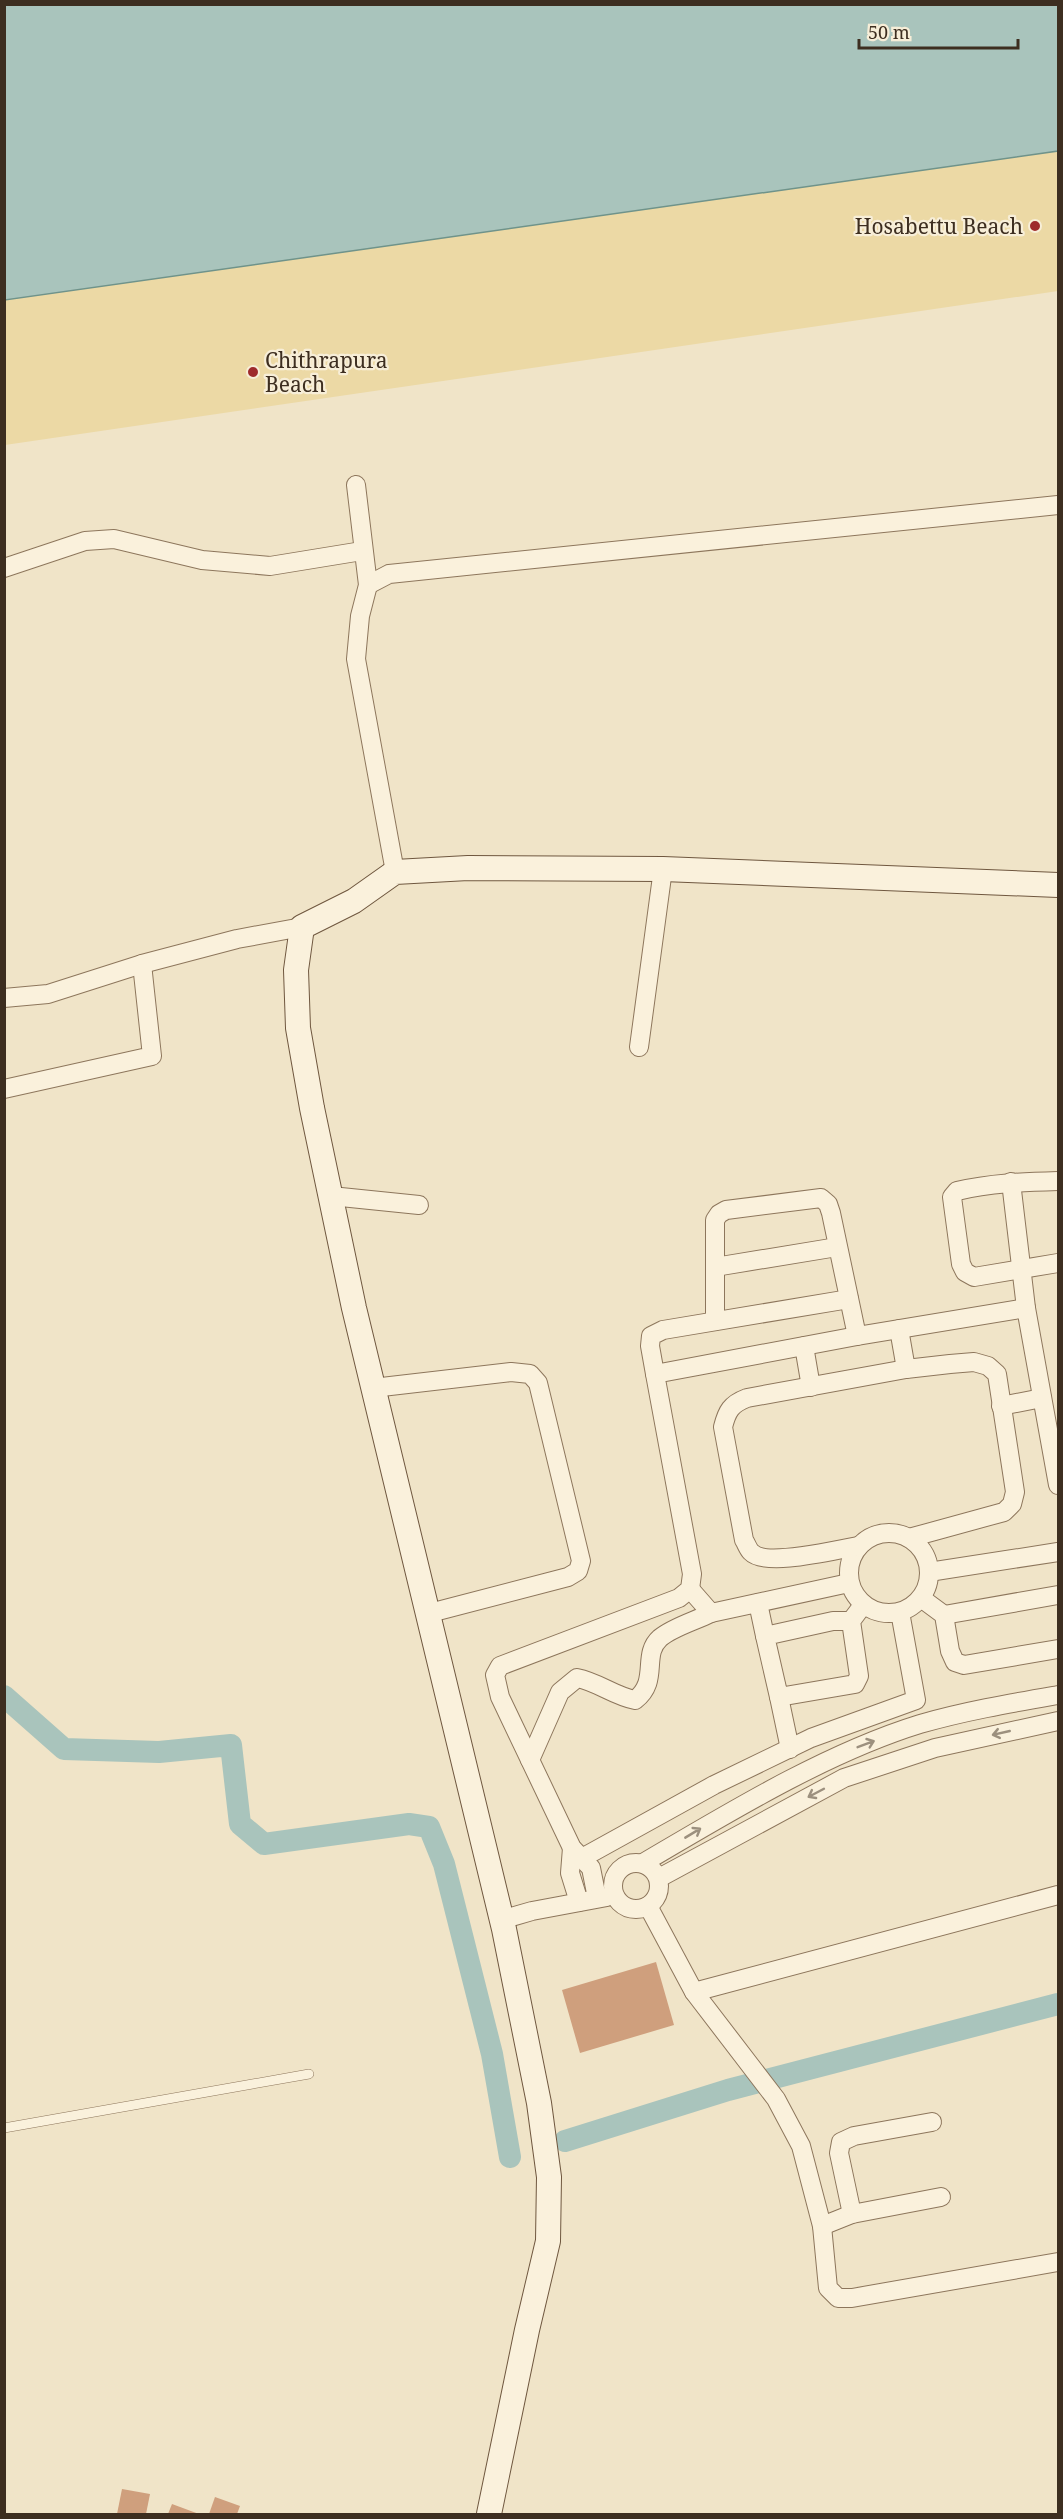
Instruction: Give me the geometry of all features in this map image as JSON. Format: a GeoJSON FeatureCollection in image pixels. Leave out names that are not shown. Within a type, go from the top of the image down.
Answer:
{"type":"FeatureCollection","features":[{"type":"Feature","properties":{"kind":"street"},"geometry":{"type":"LineString","coordinates":[[356,485],[362,551],[368,585],[360,616],[356,659],[395,872]]}},
{"type":"Feature","properties":{"kind":"street"},"geometry":{"type":"LineString","coordinates":[[368,585],[389,574],[1059,505]]}},
{"type":"Feature","properties":{"kind":"street"},"geometry":{"type":"LineString","coordinates":[[4,568],[85,541],[114,539],[202,560],[260,566],[362,551]]}},
{"type":"Feature","properties":{"kind":"street"},"geometry":{"type":"LineString","coordinates":[[4,998],[48,994],[142,964],[237,939],[302,927],[354,901],[395,872],[468,868],[663,869],[1059,885]]}},
{"type":"Feature","properties":{"kind":"street"},"geometry":{"type":"LineString","coordinates":[[639,1047],[663,869]]}},
{"type":"Feature","properties":{"kind":"street"},"geometry":{"type":"LineString","coordinates":[[302,927],[297,969],[298,1028],[331,1196],[373,1389],[501,1920],[539,2103],[549,2177],[548,2241],[489,2514]]}},
{"type":"Feature","properties":{"kind":"street"},"geometry":{"type":"LineString","coordinates":[[4,1089],[152,1056],[142,964]]}},
{"type":"Feature","properties":{"kind":"street"},"geometry":{"type":"LineString","coordinates":[[1059,1181],[1011,1182],[957,1191],[952,1197],[961,1264],[965,1272],[974,1277],[1059,1263]]}},
{"type":"Feature","properties":{"kind":"street"},"geometry":{"type":"LineString","coordinates":[[1011,1182],[1026,1308],[1059,1485]]}},
{"type":"Feature","properties":{"kind":"street"},"geometry":{"type":"LineString","coordinates":[[331,1196],[419,1205]]}},
{"type":"Feature","properties":{"kind":"street"},"geometry":{"type":"LineString","coordinates":[[715,1321],[715,1220],[719,1214],[726,1210],[821,1198],[828,1204],[831,1213],[857,1336]]}},
{"type":"Feature","properties":{"kind":"street"},"geometry":{"type":"LineString","coordinates":[[715,1267],[837,1247]]}},
{"type":"Feature","properties":{"kind":"street"},"geometry":{"type":"LineString","coordinates":[[606,1897],[591,1868],[577,1853],[530,1760],[496,1689],[495,1675],[500,1666],[679,1598],[690,1588],[692,1574],[650,1346],[651,1336],[663,1330],[849,1299]]}},
{"type":"Feature","properties":{"kind":"street"},"geometry":{"type":"LineString","coordinates":[[655,1374],[857,1336],[1026,1308]]}},
{"type":"Feature","properties":{"kind":"street"},"geometry":{"type":"LineString","coordinates":[[899,1329],[906,1369]]}},
{"type":"Feature","properties":{"kind":"street"},"geometry":{"type":"LineString","coordinates":[[804,1346],[811,1387]]}},
{"type":"Feature","properties":{"kind":"street"},"geometry":{"type":"LineString","coordinates":[[859,1546],[785,1558],[762,1558],[752,1553],[744,1540],[723,1427],[727,1411],[734,1402],[906,1369],[974,1362],[988,1366],[997,1374],[1015,1492],[1012,1504],[1004,1512],[909,1538]]}},
{"type":"Feature","properties":{"kind":"street"},"geometry":{"type":"LineString","coordinates":[[373,1389],[511,1372],[530,1374],[538,1383],[581,1561],[578,1571],[568,1577],[426,1614]]}},
{"type":"Feature","properties":{"kind":"street"},"geometry":{"type":"LineString","coordinates":[[1001,1406],[1042,1398]]}},
{"type":"Feature","properties":{"kind":"street"},"geometry":{"type":"LineString","coordinates":[[882,1533],[896,1533],[909,1538],[923,1552],[930,1572],[921,1598],[912,1607],[887,1614],[875,1612],[863,1605],[849,1583],[848,1570],[851,1558],[859,1546],[870,1537],[882,1533]]}},
{"type":"Feature","properties":{"kind":"street"},"geometry":{"type":"LineString","coordinates":[[930,1572],[1059,1552]]}},
{"type":"Feature","properties":{"kind":"street"},"geometry":{"type":"LineString","coordinates":[[530,1760],[560,1692],[577,1678],[588,1680],[624,1698],[635,1700],[644,1694],[648,1686],[652,1648],[660,1638],[711,1613],[849,1583]]}},
{"type":"Feature","properties":{"kind":"street"},"geometry":{"type":"LineString","coordinates":[[690,1588],[711,1613]]}},
{"type":"Feature","properties":{"kind":"street"},"geometry":{"type":"LineString","coordinates":[[944,1615],[1059,1595]]}},
{"type":"Feature","properties":{"kind":"street"},"geometry":{"type":"LineString","coordinates":[[921,1598],[944,1615],[950,1651],[955,1662],[963,1665],[1059,1649]]}},
{"type":"Feature","properties":{"kind":"street"},"geometry":{"type":"LineString","coordinates":[[758,1603],[790,1749]]}},
{"type":"Feature","properties":{"kind":"street"},"geometry":{"type":"LineString","coordinates":[[779,1697],[855,1684],[859,1676],[851,1621],[863,1605]]}},
{"type":"Feature","properties":{"kind":"street"},"geometry":{"type":"LineString","coordinates":[[900,1612],[927,1751]]}},
{"type":"Feature","properties":{"kind":"street"},"geometry":{"type":"LineString","coordinates":[[765,1636],[833,1622],[851,1621]]}},
{"type":"Feature","properties":{"kind":"street"},"geometry":{"type":"LineString","coordinates":[[606,1897],[613,1888],[617,1873],[628,1864],[643,1863],[813,1768],[862,1745],[920,1724],[1001,1705],[1059,1695]]}},
{"type":"Feature","properties":{"kind":"street"},"geometry":{"type":"LineString","coordinates":[[579,1902],[570,1873],[577,1853],[811,1738],[916,1700]]}},
{"type":"Feature","properties":{"kind":"street"},"geometry":{"type":"LineString","coordinates":[[659,1878],[844,1778],[927,1751],[1059,1721]]}},
{"type":"Feature","properties":{"kind":"street"},"geometry":{"type":"LineString","coordinates":[[501,1920],[532,1911],[606,1897],[633,1909],[648,1906],[658,1894],[659,1878],[650,1866],[643,1863]]}},
{"type":"Feature","properties":{"kind":"street"},"geometry":{"type":"LineString","coordinates":[[694,1992],[1059,1894]]}},
{"type":"Feature","properties":{"kind":"street"},"geometry":{"type":"LineString","coordinates":[[648,1906],[694,1992],[776,2098],[801,2146],[822,2226],[828,2288],[838,2298],[852,2298],[1059,2262]]}},
{"type":"Feature","properties":{"kind":"street"},"geometry":{"type":"LineString","coordinates":[[852,2214],[838,2153],[841,2142],[854,2136],[932,2122]]}},
{"type":"Feature","properties":{"kind":"street"},"geometry":{"type":"LineString","coordinates":[[822,2226],[852,2214],[941,2197]]}},
{"type":"Feature","properties":{"kind":"lane"},"geometry":{"type":"LineString","coordinates":[[4,2128],[309,2074]]}},
{"type":"Feature","properties":{"kind":"sand","name":"Chithrapura Beach"},"geometry":{"type":"Polygon","coordinates":[[[1058,151],[1058,291],[5,445],[4,300],[1058,151]]]}},
{"type":"Feature","properties":{"kind":"water"},"geometry":{"type":"Polygon","coordinates":[[[4,5],[1058,5],[1058,151],[5,300],[4,5]]]}},
{"type":"Feature","properties":{"kind":"building"},"geometry":{"type":"Polygon","coordinates":[[[656,1962],[674,2025],[580,2053],[562,1990],[656,1962]]]}},
{"type":"Feature","properties":{"kind":"building"},"geometry":{"type":"Polygon","coordinates":[[[122,2489],[150,2494],[146,2514],[117,2514],[122,2489]]]}},
{"type":"Feature","properties":{"kind":"building"},"geometry":{"type":"Polygon","coordinates":[[[215,2497],[240,2506],[237,2514],[209,2514],[215,2497]]]}},
{"type":"Feature","properties":{"kind":"building"},"geometry":{"type":"Polygon","coordinates":[[[172,2504],[199,2514],[168,2514],[172,2504]]]}},
{"type":"Feature","properties":{"kind":"waterway"},"geometry":{"type":"LineString","coordinates":[[4,1696],[64,1749],[159,1752],[231,1745],[240,1824],[264,1844],[409,1824],[429,1827],[444,1864],[492,2054],[510,2157]]}},
{"type":"Feature","properties":{"kind":"waterway"},"geometry":{"type":"LineString","coordinates":[[565,2141],[728,2090],[1058,2004]]}},
{"type":"Feature","properties":{"kind":"place","name":"Hosabettu Beach"},"geometry":{"type":"Point","coordinates":[1035,226]}},
{"type":"Feature","properties":{"kind":"place","name":"Chithrapura Beach"},"geometry":{"type":"Point","coordinates":[253,372]}}]}
